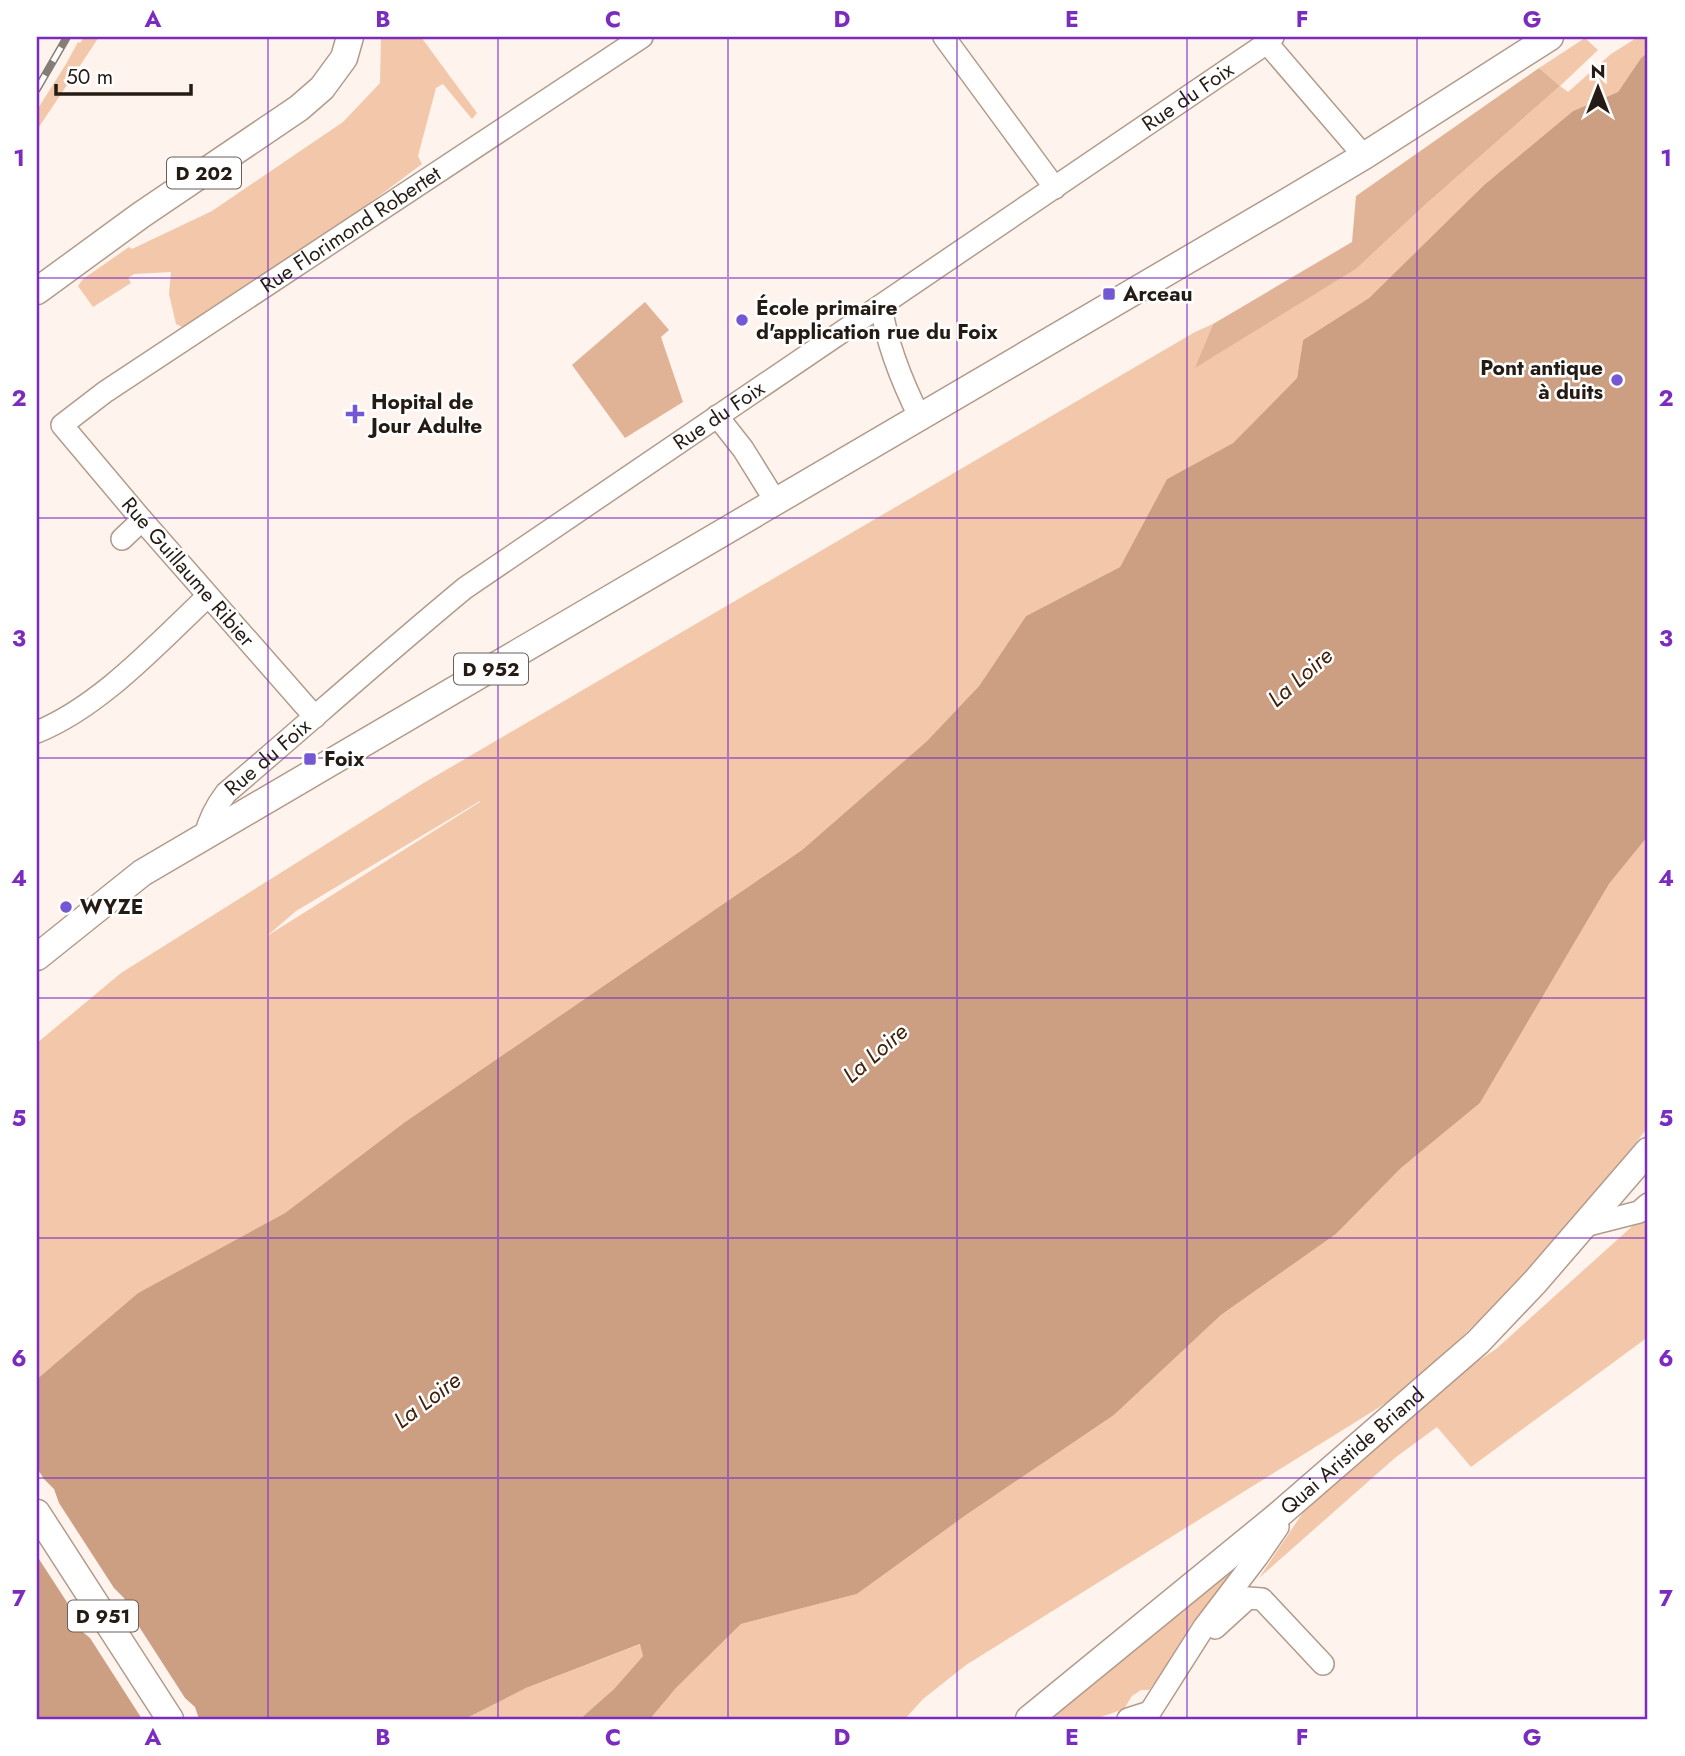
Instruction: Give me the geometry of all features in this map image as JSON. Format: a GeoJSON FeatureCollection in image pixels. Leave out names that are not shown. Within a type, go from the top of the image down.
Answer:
{"type":"FeatureCollection","features":[{"type":"Feature","properties":{"kind":"main road","name":"D 202"},"geometry":{"type":"LineString","coordinates":[[37,291],[141,215],[299,108],[322,88],[344,58],[350,37]]}},
{"type":"Feature","properties":{"kind":"main road","name":"D 952"},"geometry":{"type":"LineString","coordinates":[[37,957],[142,873],[1364,156],[1550,37]]}},
{"type":"Feature","properties":{"kind":"main road","name":"Quai Aristide Briand"},"geometry":{"type":"LineString","coordinates":[[1029,1719],[1275,1518],[1478,1342],[1535,1282],[1648,1151]]}},
{"type":"Feature","properties":{"kind":"main road","name":"D 951"},"geometry":{"type":"LineString","coordinates":[[37,1513],[170,1719]]}},
{"type":"Feature","properties":{"kind":"street","name":"Rue Florimond Robertet"},"geometry":{"type":"LineString","coordinates":[[62,425],[105,392],[642,37]]}},
{"type":"Feature","properties":{"kind":"street"},"geometry":{"type":"LineString","coordinates":[[944,37],[1055,188]]}},
{"type":"Feature","properties":{"kind":"street"},"geometry":{"type":"LineString","coordinates":[[1270,40],[1364,156]]}},
{"type":"Feature","properties":{"kind":"street","name":"Rue du Foix"},"geometry":{"type":"LineString","coordinates":[[205,836],[208,822],[226,793],[358,677],[465,588],[1270,40]]}},
{"type":"Feature","properties":{"kind":"street"},"geometry":{"type":"LineString","coordinates":[[881,306],[896,362],[920,418]]}},
{"type":"Feature","properties":{"kind":"street"},"geometry":{"type":"LineString","coordinates":[[718,416],[743,449],[776,502]]}},
{"type":"Feature","properties":{"kind":"street","name":"Rue Guillaume Ribier"},"geometry":{"type":"LineString","coordinates":[[62,425],[315,717]]}},
{"type":"Feature","properties":{"kind":"street"},"geometry":{"type":"LineString","coordinates":[[122,539],[142,520]]}},
{"type":"Feature","properties":{"kind":"street"},"geometry":{"type":"LineString","coordinates":[[37,732],[60,722],[103,691],[208,596]]}},
{"type":"Feature","properties":{"kind":"street"},"geometry":{"type":"LineString","coordinates":[[1584,1226],[1639,1212],[1648,1204]]}},
{"type":"Feature","properties":{"kind":"street"},"geometry":{"type":"LineString","coordinates":[[1128,1719],[1151,1716],[1204,1627],[1278,1528],[1275,1518]]}},
{"type":"Feature","properties":{"kind":"street"},"geometry":{"type":"LineString","coordinates":[[1204,1627],[1215,1628],[1248,1598],[1262,1599],[1323,1664]]}},
{"type":"Feature","properties":{"kind":"shaded area"},"geometry":{"type":"Polygon","coordinates":[[[84,37],[99,37],[37,130],[37,110],[78,42],[84,37]]]}},
{"type":"Feature","properties":{"kind":"shaded area"},"geometry":{"type":"Polygon","coordinates":[[[381,37],[421,37],[477,113],[472,119],[443,84],[436,88],[418,156],[422,164],[348,219],[194,323],[182,327],[176,324],[169,294],[171,272],[134,274],[128,278],[131,283],[93,307],[78,286],[83,279],[129,247],[132,249],[212,211],[343,122],[380,83],[381,37]]]}},
{"type":"Feature","properties":{"kind":"shaded area"},"geometry":{"type":"Polygon","coordinates":[[[1638,37],[1648,37],[1648,52],[1618,92],[1573,111],[1484,185],[1369,298],[1303,340],[1297,378],[1233,443],[1167,479],[1120,567],[1026,616],[979,686],[927,741],[802,850],[405,1122],[285,1213],[138,1293],[37,1379],[37,1043],[121,973],[422,784],[1195,332],[1213,324],[1196,367],[1356,269],[1560,86],[1568,92],[1611,54],[1638,37]],[[480,802],[296,911],[267,936],[480,802]]]}},
{"type":"Feature","properties":{"kind":"shaded area"},"geometry":{"type":"Polygon","coordinates":[[[1585,38],[1598,50],[1560,86],[1539,68],[1585,38]]]}},
{"type":"Feature","properties":{"kind":"shaded area"},"geometry":{"type":"Polygon","coordinates":[[[1539,68],[1560,86],[1356,269],[1195,368],[1213,324],[1352,242],[1356,196],[1539,68]]]}},
{"type":"Feature","properties":{"kind":"shaded area"},"geometry":{"type":"Polygon","coordinates":[[[645,302],[669,330],[661,337],[683,402],[625,438],[572,365],[645,302]]]}},
{"type":"Feature","properties":{"kind":"shaded area"},"geometry":{"type":"Polygon","coordinates":[[[1648,836],[1648,1127],[1500,1302],[1394,1398],[966,1665],[923,1699],[905,1719],[650,1719],[676,1688],[741,1624],[857,1594],[966,1515],[1114,1415],[1221,1315],[1336,1234],[1401,1168],[1480,1103],[1609,884],[1648,836]]]}},
{"type":"Feature","properties":{"kind":"shaded area"},"geometry":{"type":"Polygon","coordinates":[[[1648,1212],[1648,1337],[1471,1467],[1437,1427],[1396,1457],[1259,1578],[1310,1502],[1472,1365],[1496,1349],[1648,1212]]]}},
{"type":"Feature","properties":{"kind":"shaded area"},"geometry":{"type":"Polygon","coordinates":[[[1228,1569],[1232,1575],[1192,1623],[1149,1690],[1141,1690],[1132,1696],[1124,1709],[1095,1719],[1042,1719],[1228,1569]]]}},
{"type":"Feature","properties":{"kind":"shaded area"},"geometry":{"type":"Polygon","coordinates":[[[641,1644],[643,1656],[614,1689],[580,1719],[465,1719],[526,1688],[641,1644]]]}},
{"type":"Feature","properties":{"kind":"water","name":"La Loire"},"geometry":{"type":"Polygon","coordinates":[[[1648,52],[1648,836],[1609,884],[1480,1103],[1401,1168],[1336,1234],[1221,1315],[1114,1415],[966,1515],[857,1594],[741,1624],[676,1688],[650,1719],[580,1719],[614,1689],[643,1656],[640,1644],[526,1688],[465,1719],[37,1719],[37,1379],[138,1293],[285,1213],[405,1122],[802,850],[927,741],[979,686],[1026,616],[1120,567],[1167,479],[1233,443],[1297,378],[1303,340],[1369,298],[1484,185],[1573,111],[1618,92],[1648,52]]]}},
{"type":"Feature","properties":{"kind":"pier"},"geometry":{"type":"Polygon","coordinates":[[[37,1468],[54,1489],[59,1503],[114,1588],[124,1598],[129,1611],[185,1698],[195,1707],[199,1719],[142,1719],[90,1638],[78,1628],[74,1613],[37,1556],[37,1468]]]}},
{"type":"Feature","properties":{"kind":"railway"},"geometry":{"type":"LineString","coordinates":[[37,89],[67,37]]}},
{"type":"Feature","properties":{"kind":"place","name":"Arceau"},"geometry":{"type":"Point","coordinates":[1109,294]}},
{"type":"Feature","properties":{"kind":"place","name":"École primaire d'application rue du Foix"},"geometry":{"type":"Point","coordinates":[742,320]}},
{"type":"Feature","properties":{"kind":"place","name":"Pont antique à duits"},"geometry":{"type":"Point","coordinates":[1617,380]}},
{"type":"Feature","properties":{"kind":"place","name":"Hopital de Jour Adulte"},"geometry":{"type":"Point","coordinates":[355,414]}},
{"type":"Feature","properties":{"kind":"place","name":"Foix"},"geometry":{"type":"Point","coordinates":[310,759]}},
{"type":"Feature","properties":{"kind":"place","name":"WYZE"},"geometry":{"type":"Point","coordinates":[66,907]}}]}
